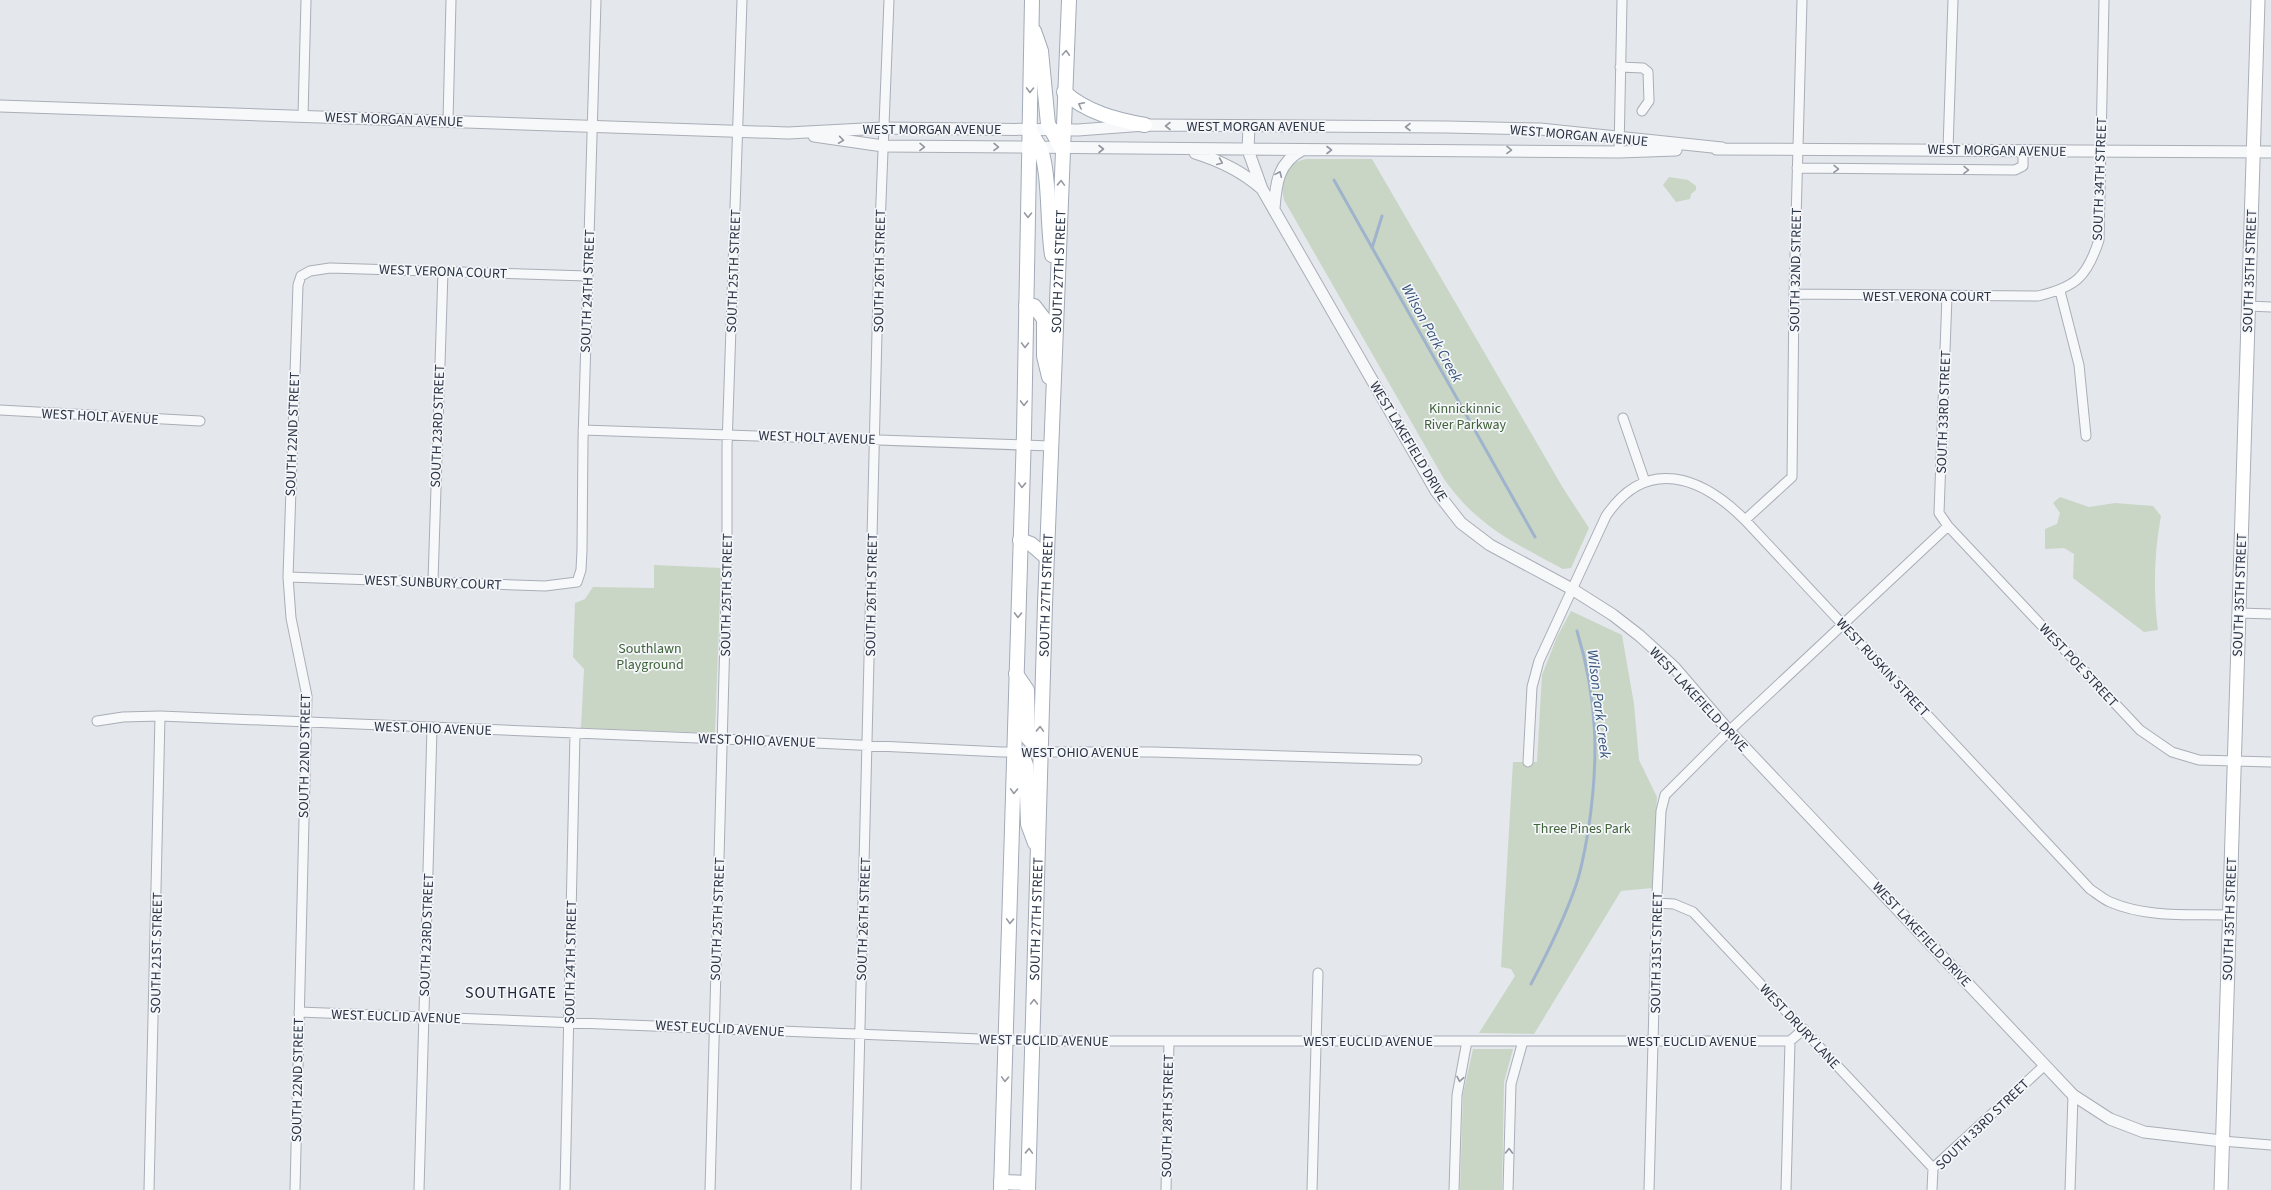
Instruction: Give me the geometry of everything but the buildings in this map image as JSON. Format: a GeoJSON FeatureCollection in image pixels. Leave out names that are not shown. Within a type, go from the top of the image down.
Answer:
{"type":"FeatureCollection","features":[{"type":"Feature","properties":{"kind":"main road"},"geometry":{"type":"LineString","coordinates":[[1032,0],[1029,130],[1035,148],[1044,162],[1049,232],[1058,286]]}},
{"type":"Feature","properties":{"kind":"main road"},"geometry":{"type":"LineString","coordinates":[[1057,130],[1064,92],[1069,0]]}},
{"type":"Feature","properties":{"kind":"main road","name":"SOUTH 35TH STREET"},"geometry":{"type":"LineString","coordinates":[[2221,1190],[2252,152],[2258,0]]}},
{"type":"Feature","properties":{"kind":"main road"},"geometry":{"type":"LineString","coordinates":[[1031,23],[1041,51],[1046,114],[1057,130],[1062,149]]}},
{"type":"Feature","properties":{"kind":"main road"},"geometry":{"type":"LineString","coordinates":[[1064,92],[1083,106],[1124,121],[1144,125]]}},
{"type":"Feature","properties":{"kind":"main road","name":"SOUTH 27TH STREET"},"geometry":{"type":"LineString","coordinates":[[1001,1186],[1007,1040],[1026,306],[1035,148]]}},
{"type":"Feature","properties":{"kind":"main road","name":"SOUTH 27TH STREET"},"geometry":{"type":"LineString","coordinates":[[1028,1187],[1046,557],[1058,286],[1062,149]]}},
{"type":"Feature","properties":{"kind":"main road"},"geometry":{"type":"LineString","coordinates":[[1026,306],[1034,306],[1044,319],[1044,356],[1053,397]]}},
{"type":"Feature","properties":{"kind":"main road"},"geometry":{"type":"LineString","coordinates":[[1020,540],[1031,544],[1046,557]]}},
{"type":"Feature","properties":{"kind":"main road"},"geometry":{"type":"LineString","coordinates":[[1016,674],[1027,690],[1028,738],[1040,750]]}},
{"type":"Feature","properties":{"kind":"main road"},"geometry":{"type":"LineString","coordinates":[[1015,752],[1024,760],[1026,766],[1028,824],[1037,848]]}},
{"type":"Feature","properties":{"kind":"main road"},"geometry":{"type":"LineString","coordinates":[[1001,1186],[1028,1187]]}},
{"type":"Feature","properties":{"kind":"street"},"geometry":{"type":"LineString","coordinates":[[304,116],[306,0]]}},
{"type":"Feature","properties":{"kind":"street"},"geometry":{"type":"LineString","coordinates":[[448,121],[452,0]]}},
{"type":"Feature","properties":{"kind":"street","name":"SOUTH 24TH STREET"},"geometry":{"type":"LineString","coordinates":[[577,582],[581,570],[582,550],[583,430],[596,0]]}},
{"type":"Feature","properties":{"kind":"street","name":"SOUTH 25TH STREET"},"geometry":{"type":"LineString","coordinates":[[710,1190],[727,563],[728,434],[734,207],[739,131],[742,0]]}},
{"type":"Feature","properties":{"kind":"street","name":"SOUTH 26TH STREET"},"geometry":{"type":"LineString","coordinates":[[856,1190],[882,146],[889,0]]}},
{"type":"Feature","properties":{"kind":"street"},"geometry":{"type":"LineString","coordinates":[[1619,152],[1622,0]]}},
{"type":"Feature","properties":{"kind":"street","name":"SOUTH 32ND STREET"},"geometry":{"type":"LineString","coordinates":[[1745,520],[1792,476],[1794,294],[1802,0]]}},
{"type":"Feature","properties":{"kind":"street"},"geometry":{"type":"LineString","coordinates":[[1948,149],[1953,0]]}},
{"type":"Feature","properties":{"kind":"street","name":"SOUTH 34TH STREET"},"geometry":{"type":"LineString","coordinates":[[2060,291],[2080,279],[2092,262],[2099,240],[2102,170],[2100,151],[2104,0]]}},
{"type":"Feature","properties":{"kind":"street"},"geometry":{"type":"LineString","coordinates":[[1620,67],[1643,68],[1648,72],[1649,101],[1642,112]]}},
{"type":"Feature","properties":{"kind":"street","name":"WEST MORGAN AVENUE"},"geometry":{"type":"LineString","coordinates":[[0,106],[788,133],[883,128],[1057,130],[1144,125],[1540,129],[1722,148]]}},
{"type":"Feature","properties":{"kind":"street","name":"WEST LAKEFIELD DRIVE"},"geometry":{"type":"LineString","coordinates":[[1249,126],[1248,150],[1262,189],[1436,492],[1462,523],[1490,545],[1572,589],[1613,615],[1674,667],[1729,731],[2073,1095],[2110,1119],[2144,1132],[2271,1145]]}},
{"type":"Feature","properties":{"kind":"street","name":"WEST MORGAN AVENUE"},"geometry":{"type":"LineString","coordinates":[[788,133],[882,146],[1062,149],[1619,152],[1722,148],[2271,152]]}},
{"type":"Feature","properties":{"kind":"street"},"geometry":{"type":"LineString","coordinates":[[1184,149],[1231,166],[1246,175],[1262,189]]}},
{"type":"Feature","properties":{"kind":"street"},"geometry":{"type":"LineString","coordinates":[[1274,208],[1276,184],[1280,171],[1291,157],[1302,150]]}},
{"type":"Feature","properties":{"kind":"street"},"geometry":{"type":"LineString","coordinates":[[1797,168],[2016,170],[2023,166],[2023,150]]}},
{"type":"Feature","properties":{"kind":"street","name":"WEST VERONA COURT"},"geometry":{"type":"LineString","coordinates":[[301,276],[310,271],[330,268],[587,276]]}},
{"type":"Feature","properties":{"kind":"street","name":"SOUTH 23RD STREET"},"geometry":{"type":"LineString","coordinates":[[433,581],[442,271]]}},
{"type":"Feature","properties":{"kind":"street","name":"SOUTH 22ND STREET"},"geometry":{"type":"LineString","coordinates":[[295,1190],[307,696],[291,618],[288,577],[296,306],[298,285],[301,276]]}},
{"type":"Feature","properties":{"kind":"street"},"geometry":{"type":"LineString","coordinates":[[2060,291],[2079,365],[2086,436]]}},
{"type":"Feature","properties":{"kind":"street","name":"WEST VERONA COURT"},"geometry":{"type":"LineString","coordinates":[[1794,294],[2038,296],[2060,291]]}},
{"type":"Feature","properties":{"kind":"street","name":"SOUTH 33RD STREET"},"geometry":{"type":"LineString","coordinates":[[1947,296],[1939,513],[1948,526]]}},
{"type":"Feature","properties":{"kind":"street"},"geometry":{"type":"LineString","coordinates":[[2248,306],[2271,307]]}},
{"type":"Feature","properties":{"kind":"street","name":"WEST HOLT AVENUE"},"geometry":{"type":"LineString","coordinates":[[0,410],[200,421]]}},
{"type":"Feature","properties":{"kind":"street"},"geometry":{"type":"LineString","coordinates":[[1623,418],[1645,482]]}},
{"type":"Feature","properties":{"kind":"street","name":"WEST HOLT AVENUE"},"geometry":{"type":"LineString","coordinates":[[583,430],[1051,446]]}},
{"type":"Feature","properties":{"kind":"street","name":"WEST RUSKIN STREET"},"geometry":{"type":"LineString","coordinates":[[1528,762],[1532,687],[1539,662],[1599,529],[1613,506],[1628,491],[1645,482],[1672,478],[1695,483],[1726,502],[1745,520],[2090,889],[2110,902],[2133,910],[2150,913],[2230,915]]}},
{"type":"Feature","properties":{"kind":"street","name":"SOUTH 31ST STREET"},"geometry":{"type":"LineString","coordinates":[[1649,1190],[1657,904],[1661,811],[1665,795],[1671,787],[1729,731],[1948,526]]}},
{"type":"Feature","properties":{"kind":"street","name":"WEST POE STREET"},"geometry":{"type":"LineString","coordinates":[[1948,526],[2140,730],[2172,752],[2199,760],[2235,761]]}},
{"type":"Feature","properties":{"kind":"street","name":"WEST SUNBURY COURT"},"geometry":{"type":"LineString","coordinates":[[288,577],[545,586],[577,582]]}},
{"type":"Feature","properties":{"kind":"street"},"geometry":{"type":"LineString","coordinates":[[2239,613],[2271,614]]}},
{"type":"Feature","properties":{"kind":"street","name":"WEST OHIO AVENUE"},"geometry":{"type":"LineString","coordinates":[[97,721],[123,717],[160,716],[1015,752],[1040,750],[1417,760]]}},
{"type":"Feature","properties":{"kind":"street","name":"SOUTH 21ST STREET"},"geometry":{"type":"LineString","coordinates":[[149,1190],[160,716]]}},
{"type":"Feature","properties":{"kind":"street","name":"SOUTH 23RD STREET"},"geometry":{"type":"LineString","coordinates":[[419,1190],[432,728]]}},
{"type":"Feature","properties":{"kind":"street","name":"SOUTH 24TH STREET"},"geometry":{"type":"LineString","coordinates":[[565,1190],[575,733]]}},
{"type":"Feature","properties":{"kind":"street"},"geometry":{"type":"LineString","coordinates":[[2235,761],[2271,762]]}},
{"type":"Feature","properties":{"kind":"street","name":"WEST DRURY LANE"},"geometry":{"type":"LineString","coordinates":[[1657,904],[1674,904],[1693,912],[1933,1168]]}},
{"type":"Feature","properties":{"kind":"street"},"geometry":{"type":"LineString","coordinates":[[1312,1190],[1318,973]]}},
{"type":"Feature","properties":{"kind":"street","name":"WEST EUCLID AVENUE"},"geometry":{"type":"LineString","coordinates":[[299,1012],[1033,1041],[1790,1041]]}},
{"type":"Feature","properties":{"kind":"street"},"geometry":{"type":"LineString","coordinates":[[1786,1190],[1790,1041],[1804,1029]]}},
{"type":"Feature","properties":{"kind":"street","name":"SOUTH 28TH STREET"},"geometry":{"type":"LineString","coordinates":[[1166,1190],[1169,1041]]}},
{"type":"Feature","properties":{"kind":"street"},"geometry":{"type":"LineString","coordinates":[[1454,1190],[1456,1095],[1467,1041]]}},
{"type":"Feature","properties":{"kind":"street"},"geometry":{"type":"LineString","coordinates":[[1508,1190],[1511,1084],[1523,1041]]}},
{"type":"Feature","properties":{"kind":"street","name":"SOUTH 33RD STREET"},"geometry":{"type":"LineString","coordinates":[[1932,1190],[1933,1168],[2045,1065]]}},
{"type":"Feature","properties":{"kind":"street"},"geometry":{"type":"LineString","coordinates":[[2070,1190],[2073,1095]]}},
{"type":"Feature","properties":{"kind":"green space","name":"Kinnickinnic River Parkway"},"geometry":{"type":"Polygon","coordinates":[[[1306,159],[1372,159],[1563,488],[1589,528],[1571,568],[1563,569],[1498,532],[1470,510],[1444,479],[1284,200],[1283,179],[1293,164],[1306,159]]]}},
{"type":"Feature","properties":{"kind":"green space"},"geometry":{"type":"Polygon","coordinates":[[[1669,177],[1688,180],[1696,186],[1696,190],[1691,194],[1690,199],[1676,202],[1663,185],[1669,177]]]}},
{"type":"Feature","properties":{"kind":"green space"},"geometry":{"type":"Polygon","coordinates":[[[2060,497],[2089,507],[2115,503],[2153,506],[2161,516],[2155,573],[2155,601],[2158,630],[2144,632],[2073,578],[2074,554],[2064,548],[2045,549],[2045,529],[2057,524],[2060,513],[2053,503],[2060,497]]]}},
{"type":"Feature","properties":{"kind":"green space","name":"Southlawn Playground"},"geometry":{"type":"Polygon","coordinates":[[[654,565],[721,568],[715,733],[581,728],[584,669],[573,657],[575,603],[585,599],[593,587],[654,588],[654,565]]]}},
{"type":"Feature","properties":{"kind":"green space","name":"Three Pines Park"},"geometry":{"type":"Polygon","coordinates":[[[1571,611],[1622,635],[1634,704],[1639,760],[1657,797],[1652,888],[1621,891],[1534,1034],[1479,1033],[1515,976],[1511,969],[1501,967],[1513,762],[1537,762],[1542,675],[1557,637],[1571,611]]]}},
{"type":"Feature","properties":{"kind":"green space"},"geometry":{"type":"Polygon","coordinates":[[[1473,1049],[1513,1049],[1504,1082],[1502,1190],[1460,1190],[1463,1094],[1473,1049]]]}},
{"type":"Feature","properties":{"kind":"waterway","name":"Wilson Park Creek"},"geometry":{"type":"LineString","coordinates":[[1334,180],[1535,537]]}},
{"type":"Feature","properties":{"kind":"waterway"},"geometry":{"type":"LineString","coordinates":[[1372,248],[1382,216]]}},
{"type":"Feature","properties":{"kind":"waterway","name":"Wilson Park Creek"},"geometry":{"type":"LineString","coordinates":[[1531,984],[1555,936],[1576,885],[1580,872],[1592,806],[1595,755],[1593,706],[1584,657],[1577,631]]}},
{"type":"Feature","properties":{"kind":"district","name":"SOUTHGATE"},"geometry":{"type":"Point","coordinates":[511,992]}}]}
